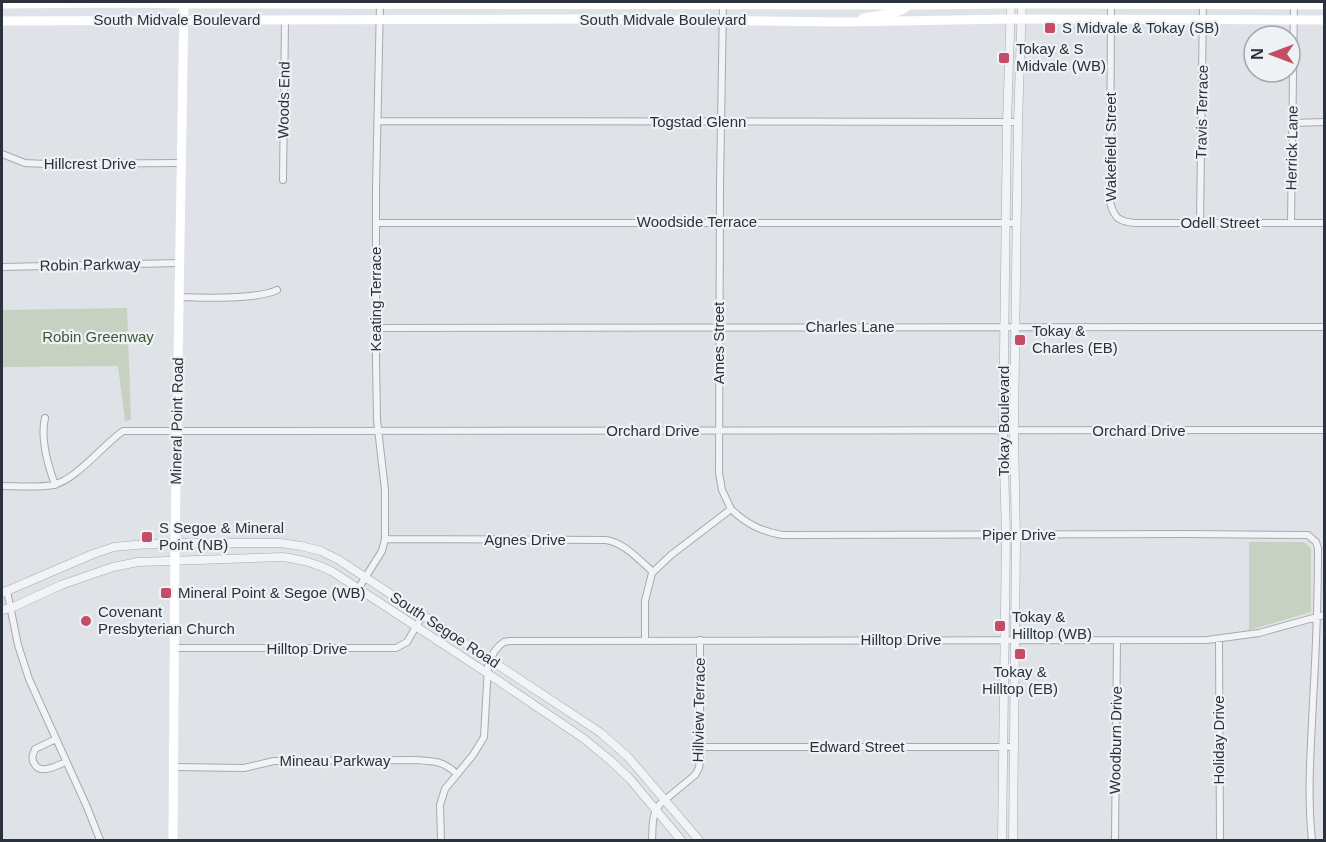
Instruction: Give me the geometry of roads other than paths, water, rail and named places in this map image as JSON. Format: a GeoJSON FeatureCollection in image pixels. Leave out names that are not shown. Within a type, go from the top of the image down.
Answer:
{"type":"FeatureCollection","features":[{"type":"Feature","properties":{"kind":"main road","name":"South Midvale Boulevard"},"geometry":{"type":"LineString","coordinates":[[2,4],[121,2],[907,5],[1294,3],[1324,5]]}},
{"type":"Feature","properties":{"kind":"main road","name":"Mineral Point Road"},"geometry":{"type":"LineString","coordinates":[[173,840],[183,3]]}},
{"type":"Feature","properties":{"kind":"main road"},"geometry":{"type":"LineString","coordinates":[[843,22],[897,12],[903,10],[907,5]]}},
{"type":"Feature","properties":{"kind":"main road","name":"South Midvale Boulevard"},"geometry":{"type":"LineString","coordinates":[[2,21],[1324,20]]}},
{"type":"Feature","properties":{"kind":"street","name":"Keating Terrace"},"geometry":{"type":"LineString","coordinates":[[358,589],[382,551],[385,539],[386,490],[378,431],[376,328],[380,3]]}},
{"type":"Feature","properties":{"kind":"street","name":"Tokay Boulevard"},"geometry":{"type":"LineString","coordinates":[[1002,840],[1005,535],[1003,431],[1011,3]]}},
{"type":"Feature","properties":{"kind":"street","name":"Tokay Boulevard"},"geometry":{"type":"LineString","coordinates":[[1013,840],[1016,640],[1014,431],[1022,3]]}},
{"type":"Feature","properties":{"kind":"street","name":"Wakefield Street"},"geometry":{"type":"LineString","coordinates":[[1111,3],[1110,202],[1112,212],[1118,218]]}},
{"type":"Feature","properties":{"kind":"street","name":"Travis Terrace"},"geometry":{"type":"LineString","coordinates":[[1200,223],[1203,3]]}},
{"type":"Feature","properties":{"kind":"street","name":"Herrick Lane"},"geometry":{"type":"LineString","coordinates":[[1291,223],[1294,3]]}},
{"type":"Feature","properties":{"kind":"street","name":"Ames Street"},"geometry":{"type":"LineString","coordinates":[[723,4],[719,479],[731,509]]}},
{"type":"Feature","properties":{"kind":"street","name":"Woods End"},"geometry":{"type":"LineString","coordinates":[[283,180],[285,20]]}},
{"type":"Feature","properties":{"kind":"street","name":"Togstad Glenn"},"geometry":{"type":"LineString","coordinates":[[378,121],[1018,123]]}},
{"type":"Feature","properties":{"kind":"street"},"geometry":{"type":"LineString","coordinates":[[1293,123],[1324,122]]}},
{"type":"Feature","properties":{"kind":"street","name":"Hillcrest Drive"},"geometry":{"type":"LineString","coordinates":[[2,154],[16,161],[35,164],[180,163]]}},
{"type":"Feature","properties":{"kind":"street","name":"Odell Street"},"geometry":{"type":"LineString","coordinates":[[1118,218],[1124,222],[1324,223]]}},
{"type":"Feature","properties":{"kind":"street","name":"Woodside Terrace"},"geometry":{"type":"LineString","coordinates":[[376,223],[1017,223]]}},
{"type":"Feature","properties":{"kind":"street","name":"Robin Parkway"},"geometry":{"type":"LineString","coordinates":[[2,267],[179,263]]}},
{"type":"Feature","properties":{"kind":"street"},"geometry":{"type":"LineString","coordinates":[[179,297],[235,297],[269,294],[277,290]]}},
{"type":"Feature","properties":{"kind":"street","name":"Charles Lane"},"geometry":{"type":"LineString","coordinates":[[376,328],[1324,327]]}},
{"type":"Feature","properties":{"kind":"street"},"geometry":{"type":"LineString","coordinates":[[2,486],[55,485],[45,448],[43,426],[45,418]]}},
{"type":"Feature","properties":{"kind":"street","name":"Orchard Drive"},"geometry":{"type":"LineString","coordinates":[[55,485],[69,478],[111,439],[123,431],[1324,430]]}},
{"type":"Feature","properties":{"kind":"street"},"geometry":{"type":"LineString","coordinates":[[645,640],[645,601],[653,572],[671,555],[731,509]]}},
{"type":"Feature","properties":{"kind":"street","name":"Piper Drive"},"geometry":{"type":"LineString","coordinates":[[731,509],[755,528],[782,535],[1303,534],[1313,538],[1318,548],[1321,616]]}},
{"type":"Feature","properties":{"kind":"street","name":"Agnes Drive"},"geometry":{"type":"LineString","coordinates":[[385,539],[606,540],[628,549],[653,572]]}},
{"type":"Feature","properties":{"kind":"street","name":"South Segoe Road"},"geometry":{"type":"LineString","coordinates":[[4,592],[93,554],[135,545],[281,543],[321,551],[339,560],[423,615],[583,738],[630,778],[680,840]]}},
{"type":"Feature","properties":{"kind":"street","name":"South Segoe Road"},"geometry":{"type":"LineString","coordinates":[[2,610],[61,585],[113,567],[138,562],[283,557],[317,564],[333,572],[416,627],[489,666],[601,733],[628,757],[699,840]]}},
{"type":"Feature","properties":{"kind":"street"},"geometry":{"type":"LineString","coordinates":[[4,592],[11,608],[29,679],[87,807],[99,840]]}},
{"type":"Feature","properties":{"kind":"street","name":"Hilltop Drive"},"geometry":{"type":"LineString","coordinates":[[175,648],[396,648],[407,642],[423,615]]}},
{"type":"Feature","properties":{"kind":"street"},"geometry":{"type":"LineString","coordinates":[[1312,840],[1310,761],[1321,616]]}},
{"type":"Feature","properties":{"kind":"street","name":"Hilltop Drive"},"geometry":{"type":"LineString","coordinates":[[489,666],[499,646],[510,641],[1218,639],[1259,633],[1321,616]]}},
{"type":"Feature","properties":{"kind":"street","name":"Holiday Drive"},"geometry":{"type":"LineString","coordinates":[[1218,639],[1220,840]]}},
{"type":"Feature","properties":{"kind":"street","name":"Hillview Terrace"},"geometry":{"type":"LineString","coordinates":[[656,810],[695,775],[699,768],[700,640]]}},
{"type":"Feature","properties":{"kind":"street","name":"Woodburn Drive"},"geometry":{"type":"LineString","coordinates":[[1115,840],[1117,640]]}},
{"type":"Feature","properties":{"kind":"street"},"geometry":{"type":"LineString","coordinates":[[441,840],[440,805],[445,789],[474,755],[484,737],[489,666]]}},
{"type":"Feature","properties":{"kind":"street"},"geometry":{"type":"LineString","coordinates":[[56,739],[37,747],[32,761],[36,767],[44,770],[66,762]]}},
{"type":"Feature","properties":{"kind":"street","name":"Edward Street"},"geometry":{"type":"LineString","coordinates":[[700,747],[1014,747]]}},
{"type":"Feature","properties":{"kind":"street","name":"Mineau Parkway"},"geometry":{"type":"LineString","coordinates":[[174,767],[243,768],[274,760],[413,760],[436,761],[449,766],[457,774]]}},
{"type":"Feature","properties":{"kind":"street"},"geometry":{"type":"LineString","coordinates":[[652,840],[656,810]]}},
{"type":"Feature","properties":{"kind":"street"},"geometry":{"type":"LineString","coordinates":[[680,840],[690,830]]}},
{"type":"Feature","properties":{"kind":"place","name":"S Midvale & Tokay (SB)"},"geometry":{"type":"Point","coordinates":[1050,28]}},
{"type":"Feature","properties":{"kind":"place","name":"Tokay & S Midvale (WB)"},"geometry":{"type":"Point","coordinates":[1004,58]}},
{"type":"Feature","properties":{"kind":"place","name":"Tokay & Charles (EB)"},"geometry":{"type":"Point","coordinates":[1020,340]}},
{"type":"Feature","properties":{"kind":"place","name":"S Segoe & Mineral Point (NB)"},"geometry":{"type":"Point","coordinates":[147,537]}},
{"type":"Feature","properties":{"kind":"place","name":"Mineral Point & Segoe (WB)"},"geometry":{"type":"Point","coordinates":[166,593]}},
{"type":"Feature","properties":{"kind":"place","name":"Covenant Presbyterian Church"},"geometry":{"type":"Point","coordinates":[86,621]}},
{"type":"Feature","properties":{"kind":"place","name":"Tokay & Hilltop (WB)"},"geometry":{"type":"Point","coordinates":[1000,626]}},
{"type":"Feature","properties":{"kind":"place","name":"Tokay & Hilltop (EB)"},"geometry":{"type":"Point","coordinates":[1020,654]}},
{"type":"Feature","properties":{"kind":"park label","name":"Robin Greenway"},"geometry":{"type":"Point","coordinates":[98,337]}}]}
